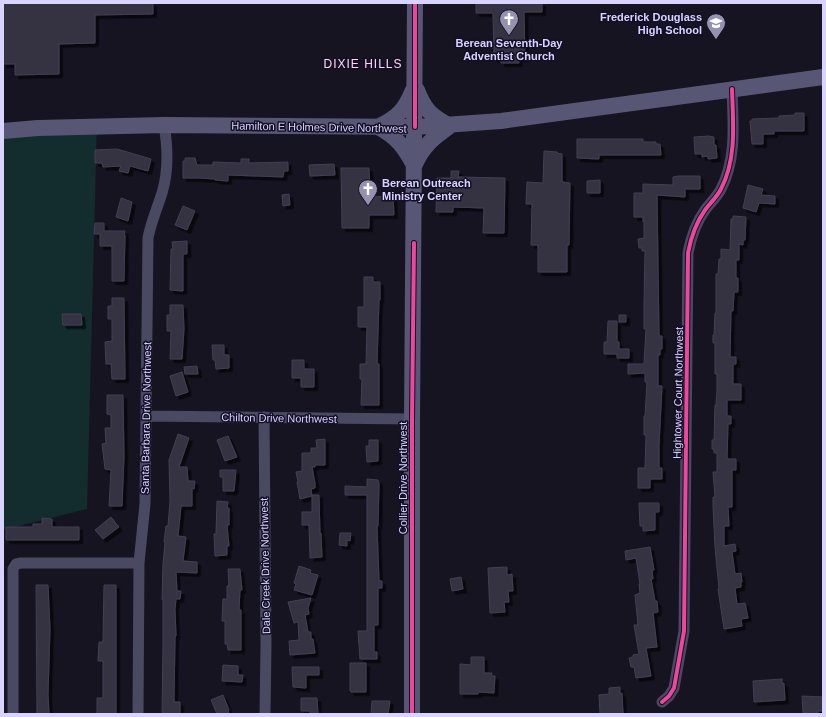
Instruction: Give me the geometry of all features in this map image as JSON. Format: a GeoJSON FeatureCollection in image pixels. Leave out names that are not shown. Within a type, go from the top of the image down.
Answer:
{"type":"FeatureCollection","features":[{"type":"Feature","properties":{"kind":"main road","name":"Collier Drive Northwest"},"geometry":{"type":"LineString","coordinates":[[412,714],[412,419],[415,3]]}},
{"type":"Feature","properties":{"kind":"main road","name":"Hamilton E Holmes Drive Northwest"},"geometry":{"type":"LineString","coordinates":[[3,131],[38,128],[164,125],[378,127],[450,126],[501,121],[823,77]]}},
{"type":"Feature","properties":{"kind":"main road"},"geometry":{"type":"LineString","coordinates":[[414,165],[421,151],[428,143],[450,126],[429,112],[422,102],[415,84]]}},
{"type":"Feature","properties":{"kind":"main road"},"geometry":{"type":"LineString","coordinates":[[378,127],[392,120],[408,104],[415,84]]}},
{"type":"Feature","properties":{"kind":"main road"},"geometry":{"type":"LineString","coordinates":[[378,127],[397,140],[406,151],[414,165]]}},
{"type":"Feature","properties":{"kind":"street","name":"Hightower Court Northwest"},"geometry":{"type":"LineString","coordinates":[[662,702],[669,696],[674,688],[684,631],[688,253],[691,238],[697,224],[704,211],[721,190],[730,168],[733,126],[732,90]]}},
{"type":"Feature","properties":{"kind":"street","name":"Santa Barbara Drive Northwest"},"geometry":{"type":"LineString","coordinates":[[138,714],[139,563],[145,504],[148,238],[151,222],[162,193],[167,173],[168,149],[164,125]]}},
{"type":"Feature","properties":{"kind":"street","name":"Chilton Drive Northwest"},"geometry":{"type":"LineString","coordinates":[[146,416],[412,419]]}},
{"type":"Feature","properties":{"kind":"street","name":"Dale Creek Drive Northwest"},"geometry":{"type":"LineString","coordinates":[[264,417],[266,645],[265,714]]}},
{"type":"Feature","properties":{"kind":"street"},"geometry":{"type":"LineString","coordinates":[[13,714],[13,569],[16,564],[139,563]]}},
{"type":"Feature","properties":{"kind":"green space"},"geometry":{"type":"Polygon","coordinates":[[[97,122],[87,509],[3,530],[3,137],[97,122]]]}},
{"type":"Feature","properties":{"kind":"building"},"geometry":{"type":"Polygon","coordinates":[[[3,3],[153,3],[153,14],[95,15],[95,43],[59,44],[59,74],[15,75],[15,64],[3,64],[3,3]]]}},
{"type":"Feature","properties":{"kind":"building","name":"Berean Seventh-Day Adventist Church"},"geometry":{"type":"Polygon","coordinates":[[[476,3],[542,3],[542,12],[524,12],[525,58],[518,58],[519,63],[501,63],[501,59],[494,59],[493,13],[476,13],[476,3]]]}},
{"type":"Feature","properties":{"kind":"building"},"geometry":{"type":"Polygon","coordinates":[[[795,113],[804,113],[804,131],[774,131],[774,134],[763,134],[763,144],[752,144],[750,121],[752,121],[752,119],[779,118],[779,116],[795,115],[795,113]]]}},
{"type":"Feature","properties":{"kind":"building"},"geometry":{"type":"Polygon","coordinates":[[[694,137],[714,137],[717,158],[708,159],[708,156],[702,157],[702,154],[695,154],[694,137]]]}},
{"type":"Feature","properties":{"kind":"building"},"geometry":{"type":"Polygon","coordinates":[[[577,139],[643,139],[643,142],[656,142],[656,144],[660,144],[661,155],[599,155],[599,159],[577,158],[577,139]]]}},
{"type":"Feature","properties":{"kind":"building"},"geometry":{"type":"Polygon","coordinates":[[[117,149],[151,159],[148,171],[130,166],[128,173],[119,171],[121,166],[103,167],[102,163],[95,163],[95,150],[117,149]]]}},
{"type":"Feature","properties":{"kind":"building"},"geometry":{"type":"Polygon","coordinates":[[[544,151],[562,154],[562,182],[570,183],[567,272],[538,272],[538,245],[531,245],[532,204],[526,204],[527,182],[543,183],[544,151]]]}},
{"type":"Feature","properties":{"kind":"building"},"geometry":{"type":"Polygon","coordinates":[[[185,158],[195,158],[197,165],[213,165],[213,162],[241,163],[241,159],[249,159],[249,163],[288,162],[288,171],[284,171],[283,177],[228,175],[228,181],[183,178],[183,161],[185,161],[185,158]]]}},
{"type":"Feature","properties":{"kind":"building"},"geometry":{"type":"Polygon","coordinates":[[[334,164],[335,175],[310,176],[309,165],[334,164]]]}},
{"type":"Feature","properties":{"kind":"building","name":"Berean Outreach Ministry Center"},"geometry":{"type":"Polygon","coordinates":[[[341,168],[369,168],[370,197],[393,196],[394,215],[369,215],[369,228],[342,228],[341,168]]]}},
{"type":"Feature","properties":{"kind":"building"},"geometry":{"type":"Polygon","coordinates":[[[451,171],[459,171],[458,177],[505,178],[504,233],[483,233],[484,208],[453,207],[453,212],[436,212],[437,178],[451,178],[451,171]]]}},
{"type":"Feature","properties":{"kind":"building"},"geometry":{"type":"Polygon","coordinates":[[[700,176],[700,189],[685,189],[685,197],[657,195],[659,336],[662,336],[662,349],[660,349],[660,355],[658,355],[658,386],[662,386],[659,468],[662,468],[662,479],[650,479],[650,488],[638,488],[638,468],[645,468],[646,435],[644,435],[644,416],[647,382],[645,382],[645,373],[628,374],[628,364],[644,364],[646,329],[644,329],[645,251],[642,251],[642,248],[639,248],[638,239],[644,238],[644,222],[643,217],[634,217],[634,193],[643,193],[643,184],[673,185],[673,177],[700,176]]]}},
{"type":"Feature","properties":{"kind":"building"},"geometry":{"type":"Polygon","coordinates":[[[600,180],[600,193],[587,193],[587,181],[600,180]]]}},
{"type":"Feature","properties":{"kind":"building"},"geometry":{"type":"Polygon","coordinates":[[[748,185],[763,189],[761,195],[775,196],[775,204],[759,203],[756,212],[743,208],[748,185]]]}},
{"type":"Feature","properties":{"kind":"building"},"geometry":{"type":"Polygon","coordinates":[[[289,194],[290,205],[283,206],[282,195],[289,194]]]}},
{"type":"Feature","properties":{"kind":"building"},"geometry":{"type":"Polygon","coordinates":[[[121,198],[132,202],[128,221],[116,217],[121,198]]]}},
{"type":"Feature","properties":{"kind":"building"},"geometry":{"type":"Polygon","coordinates":[[[183,206],[195,211],[187,230],[175,225],[183,206]]]}},
{"type":"Feature","properties":{"kind":"building"},"geometry":{"type":"Polygon","coordinates":[[[733,216],[746,217],[745,240],[743,240],[743,245],[739,244],[739,260],[736,260],[738,292],[734,292],[733,311],[731,311],[730,357],[736,357],[736,364],[733,364],[733,384],[741,384],[741,400],[727,400],[727,416],[731,416],[731,424],[728,424],[727,459],[736,459],[736,470],[732,470],[732,507],[728,507],[729,526],[724,526],[724,546],[735,544],[736,551],[732,552],[735,574],[741,573],[742,582],[741,587],[735,588],[737,604],[745,603],[748,618],[741,619],[742,626],[724,629],[718,589],[713,506],[713,497],[715,497],[713,472],[717,472],[717,453],[714,453],[714,449],[712,449],[712,440],[714,440],[717,374],[715,374],[715,343],[713,343],[713,335],[716,313],[716,274],[718,274],[719,259],[721,259],[721,249],[730,250],[731,219],[733,219],[733,216]]]}},
{"type":"Feature","properties":{"kind":"building"},"geometry":{"type":"Polygon","coordinates":[[[95,223],[104,223],[104,231],[125,231],[124,281],[112,281],[112,246],[100,246],[100,234],[94,234],[95,223]]]}},
{"type":"Feature","properties":{"kind":"building"},"geometry":{"type":"Polygon","coordinates":[[[187,241],[187,254],[183,254],[183,291],[170,290],[171,249],[173,249],[172,242],[187,241]]]}},
{"type":"Feature","properties":{"kind":"building"},"geometry":{"type":"Polygon","coordinates":[[[364,277],[373,277],[373,282],[380,282],[377,364],[379,364],[379,405],[361,405],[362,379],[360,379],[360,364],[366,364],[367,327],[358,327],[358,307],[364,307],[364,277]]]}},
{"type":"Feature","properties":{"kind":"building"},"geometry":{"type":"Polygon","coordinates":[[[112,298],[124,298],[125,379],[112,379],[111,364],[106,364],[105,342],[112,341],[112,319],[108,319],[108,306],[112,306],[112,298]]]}},
{"type":"Feature","properties":{"kind":"building"},"geometry":{"type":"Polygon","coordinates":[[[170,305],[183,305],[184,329],[182,359],[170,359],[171,331],[167,331],[167,315],[170,315],[170,305]]]}},
{"type":"Feature","properties":{"kind":"building"},"geometry":{"type":"Polygon","coordinates":[[[62,314],[81,314],[82,325],[63,325],[62,314]]]}},
{"type":"Feature","properties":{"kind":"building"},"geometry":{"type":"Polygon","coordinates":[[[619,315],[626,315],[626,322],[619,322],[619,315]]]}},
{"type":"Feature","properties":{"kind":"building"},"geometry":{"type":"Polygon","coordinates":[[[608,321],[617,321],[617,342],[619,342],[619,349],[629,349],[629,358],[617,358],[617,354],[604,354],[604,342],[607,342],[608,321]]]}},
{"type":"Feature","properties":{"kind":"building"},"geometry":{"type":"Polygon","coordinates":[[[212,345],[224,345],[224,355],[229,355],[229,368],[216,369],[215,360],[213,360],[212,345]]]}},
{"type":"Feature","properties":{"kind":"building"},"geometry":{"type":"Polygon","coordinates":[[[292,360],[304,360],[304,369],[314,369],[314,387],[301,387],[301,378],[292,378],[292,360]]]}},
{"type":"Feature","properties":{"kind":"building"},"geometry":{"type":"Polygon","coordinates":[[[197,366],[198,374],[185,374],[184,367],[197,366]]]}},
{"type":"Feature","properties":{"kind":"building"},"geometry":{"type":"Polygon","coordinates":[[[182,372],[188,392],[176,396],[170,376],[182,372]]]}},
{"type":"Feature","properties":{"kind":"building"},"geometry":{"type":"Polygon","coordinates":[[[107,395],[123,395],[124,456],[122,506],[109,506],[111,470],[105,469],[102,444],[106,443],[105,428],[111,428],[111,415],[107,414],[107,395]]]}},
{"type":"Feature","properties":{"kind":"building"},"geometry":{"type":"Polygon","coordinates":[[[178,434],[189,438],[179,467],[187,467],[188,481],[195,481],[194,489],[192,488],[192,506],[181,506],[178,536],[186,537],[183,561],[197,562],[197,573],[176,572],[177,591],[181,591],[180,599],[176,599],[175,609],[176,636],[174,702],[180,702],[180,714],[162,714],[162,600],[164,542],[166,526],[168,526],[170,501],[169,460],[178,434]]]}},
{"type":"Feature","properties":{"kind":"building"},"geometry":{"type":"Polygon","coordinates":[[[228,436],[237,457],[225,461],[217,440],[228,436]]]}},
{"type":"Feature","properties":{"kind":"building"},"geometry":{"type":"Polygon","coordinates":[[[325,439],[325,465],[315,465],[315,467],[312,467],[315,488],[311,489],[312,496],[300,499],[296,472],[302,471],[302,453],[311,453],[311,448],[317,448],[316,440],[325,439]]]}},
{"type":"Feature","properties":{"kind":"building"},"geometry":{"type":"Polygon","coordinates":[[[369,440],[378,440],[378,461],[367,462],[366,446],[369,446],[369,440]]]}},
{"type":"Feature","properties":{"kind":"building"},"geometry":{"type":"Polygon","coordinates":[[[220,470],[236,470],[234,491],[223,491],[223,477],[220,477],[220,470]]]}},
{"type":"Feature","properties":{"kind":"building"},"geometry":{"type":"Polygon","coordinates":[[[367,479],[378,480],[379,484],[377,526],[379,581],[382,581],[382,588],[378,588],[378,625],[374,625],[374,652],[377,652],[377,659],[360,659],[358,631],[367,631],[367,495],[345,495],[345,486],[367,487],[367,479]]]}},
{"type":"Feature","properties":{"kind":"building"},"geometry":{"type":"Polygon","coordinates":[[[312,495],[319,495],[322,557],[310,558],[309,525],[302,525],[302,512],[312,512],[312,495]]]}},
{"type":"Feature","properties":{"kind":"building"},"geometry":{"type":"Polygon","coordinates":[[[217,501],[228,502],[227,508],[229,508],[229,525],[227,525],[229,546],[227,546],[227,555],[215,556],[214,534],[216,534],[217,501]]]}},
{"type":"Feature","properties":{"kind":"building"},"geometry":{"type":"Polygon","coordinates":[[[639,503],[659,503],[659,512],[655,512],[655,530],[643,531],[643,526],[640,526],[639,503]]]}},
{"type":"Feature","properties":{"kind":"building"},"geometry":{"type":"Polygon","coordinates":[[[111,517],[119,527],[103,539],[95,530],[111,517]]]}},
{"type":"Feature","properties":{"kind":"building"},"geometry":{"type":"Polygon","coordinates":[[[42,518],[52,519],[52,527],[79,527],[79,540],[6,540],[6,527],[33,527],[33,524],[42,524],[42,518]]]}},
{"type":"Feature","properties":{"kind":"building"},"geometry":{"type":"Polygon","coordinates":[[[340,533],[351,533],[350,541],[347,540],[347,546],[339,545],[340,533]]]}},
{"type":"Feature","properties":{"kind":"building"},"geometry":{"type":"Polygon","coordinates":[[[650,547],[654,570],[652,570],[653,579],[651,579],[655,601],[657,601],[658,612],[653,613],[657,647],[646,648],[651,676],[636,678],[634,667],[631,667],[629,658],[633,657],[633,655],[639,654],[634,625],[638,625],[635,595],[640,593],[640,584],[636,558],[626,560],[625,551],[650,547]]]}},
{"type":"Feature","properties":{"kind":"building"},"geometry":{"type":"Polygon","coordinates":[[[299,566],[311,570],[310,573],[318,575],[312,595],[294,590],[296,584],[294,583],[299,566]]]}},
{"type":"Feature","properties":{"kind":"building"},"geometry":{"type":"Polygon","coordinates":[[[507,567],[507,575],[512,574],[513,591],[508,591],[509,602],[504,602],[505,612],[490,613],[488,568],[507,567]]]}},
{"type":"Feature","properties":{"kind":"building"},"geometry":{"type":"Polygon","coordinates":[[[228,569],[240,569],[242,590],[240,590],[239,610],[241,610],[241,650],[228,650],[227,644],[225,644],[225,621],[222,621],[223,599],[227,599],[227,586],[229,586],[228,569]]]}},
{"type":"Feature","properties":{"kind":"building"},"geometry":{"type":"Polygon","coordinates":[[[461,577],[463,589],[452,591],[450,579],[461,577]]]}},
{"type":"Feature","properties":{"kind":"building"},"geometry":{"type":"Polygon","coordinates":[[[36,585],[48,585],[50,629],[48,694],[49,714],[37,714],[36,585]]]}},
{"type":"Feature","properties":{"kind":"building"},"geometry":{"type":"Polygon","coordinates":[[[104,585],[116,585],[116,714],[97,714],[97,698],[103,698],[103,661],[98,661],[99,642],[103,642],[104,585]]]}},
{"type":"Feature","properties":{"kind":"building"},"geometry":{"type":"Polygon","coordinates":[[[311,598],[308,608],[309,614],[305,615],[308,632],[311,632],[311,639],[313,639],[315,653],[290,655],[289,641],[299,640],[298,622],[294,623],[288,602],[311,598]]]}},
{"type":"Feature","properties":{"kind":"building"},"geometry":{"type":"Polygon","coordinates":[[[471,657],[484,657],[484,673],[492,673],[491,676],[495,676],[494,693],[478,692],[478,694],[460,694],[460,664],[471,665],[471,657]]]}},
{"type":"Feature","properties":{"kind":"building"},"geometry":{"type":"Polygon","coordinates":[[[350,663],[366,663],[366,692],[350,691],[350,663]]]}},
{"type":"Feature","properties":{"kind":"building"},"geometry":{"type":"Polygon","coordinates":[[[223,665],[238,666],[238,675],[243,675],[242,682],[222,681],[223,665]]]}},
{"type":"Feature","properties":{"kind":"building"},"geometry":{"type":"Polygon","coordinates":[[[292,667],[319,667],[319,675],[306,675],[306,688],[293,687],[292,667]]]}},
{"type":"Feature","properties":{"kind":"building"},"geometry":{"type":"Polygon","coordinates":[[[782,679],[782,684],[784,683],[785,700],[754,702],[753,681],[782,679]]]}},
{"type":"Feature","properties":{"kind":"building"},"geometry":{"type":"Polygon","coordinates":[[[620,687],[620,694],[622,693],[623,714],[600,714],[599,695],[609,694],[609,688],[620,687]]]}},
{"type":"Feature","properties":{"kind":"building"},"geometry":{"type":"Polygon","coordinates":[[[223,695],[229,710],[229,714],[217,714],[211,700],[223,695]]]}},
{"type":"Feature","properties":{"kind":"building"},"geometry":{"type":"Polygon","coordinates":[[[802,696],[823,697],[823,711],[818,711],[818,714],[803,713],[802,696]]]}},
{"type":"Feature","properties":{"kind":"building"},"geometry":{"type":"Polygon","coordinates":[[[301,698],[317,698],[318,714],[310,714],[310,711],[301,711],[301,698]]]}},
{"type":"Feature","properties":{"kind":"building"},"geometry":{"type":"Polygon","coordinates":[[[372,701],[390,701],[388,714],[371,714],[372,701]]]}},
{"type":"Feature","properties":{"kind":"cycle path"},"geometry":{"type":"LineString","coordinates":[[415,3],[415,127]]}},
{"type":"Feature","properties":{"kind":"cycle path"},"geometry":{"type":"LineString","coordinates":[[662,702],[669,696],[674,688],[684,631],[688,253],[696,226],[705,210],[718,195],[730,165],[733,140],[732,89]]}},
{"type":"Feature","properties":{"kind":"cycle path"},"geometry":{"type":"LineString","coordinates":[[412,714],[412,419],[414,243]]}},
{"type":"Feature","properties":{"kind":"place","name":"Berean Seventh-Day Adventist Church"},"geometry":{"type":"Point","coordinates":[509,36]}},
{"type":"Feature","properties":{"kind":"place","name":"Frederick Douglass High School"},"geometry":{"type":"Point","coordinates":[716,40]}},
{"type":"Feature","properties":{"kind":"place","name":"Berean Outreach Ministry Center"},"geometry":{"type":"Point","coordinates":[368,206]}},
{"type":"Feature","properties":{"kind":"district","name":"DIXIE HILLS"},"geometry":{"type":"Point","coordinates":[363,64]}}]}
